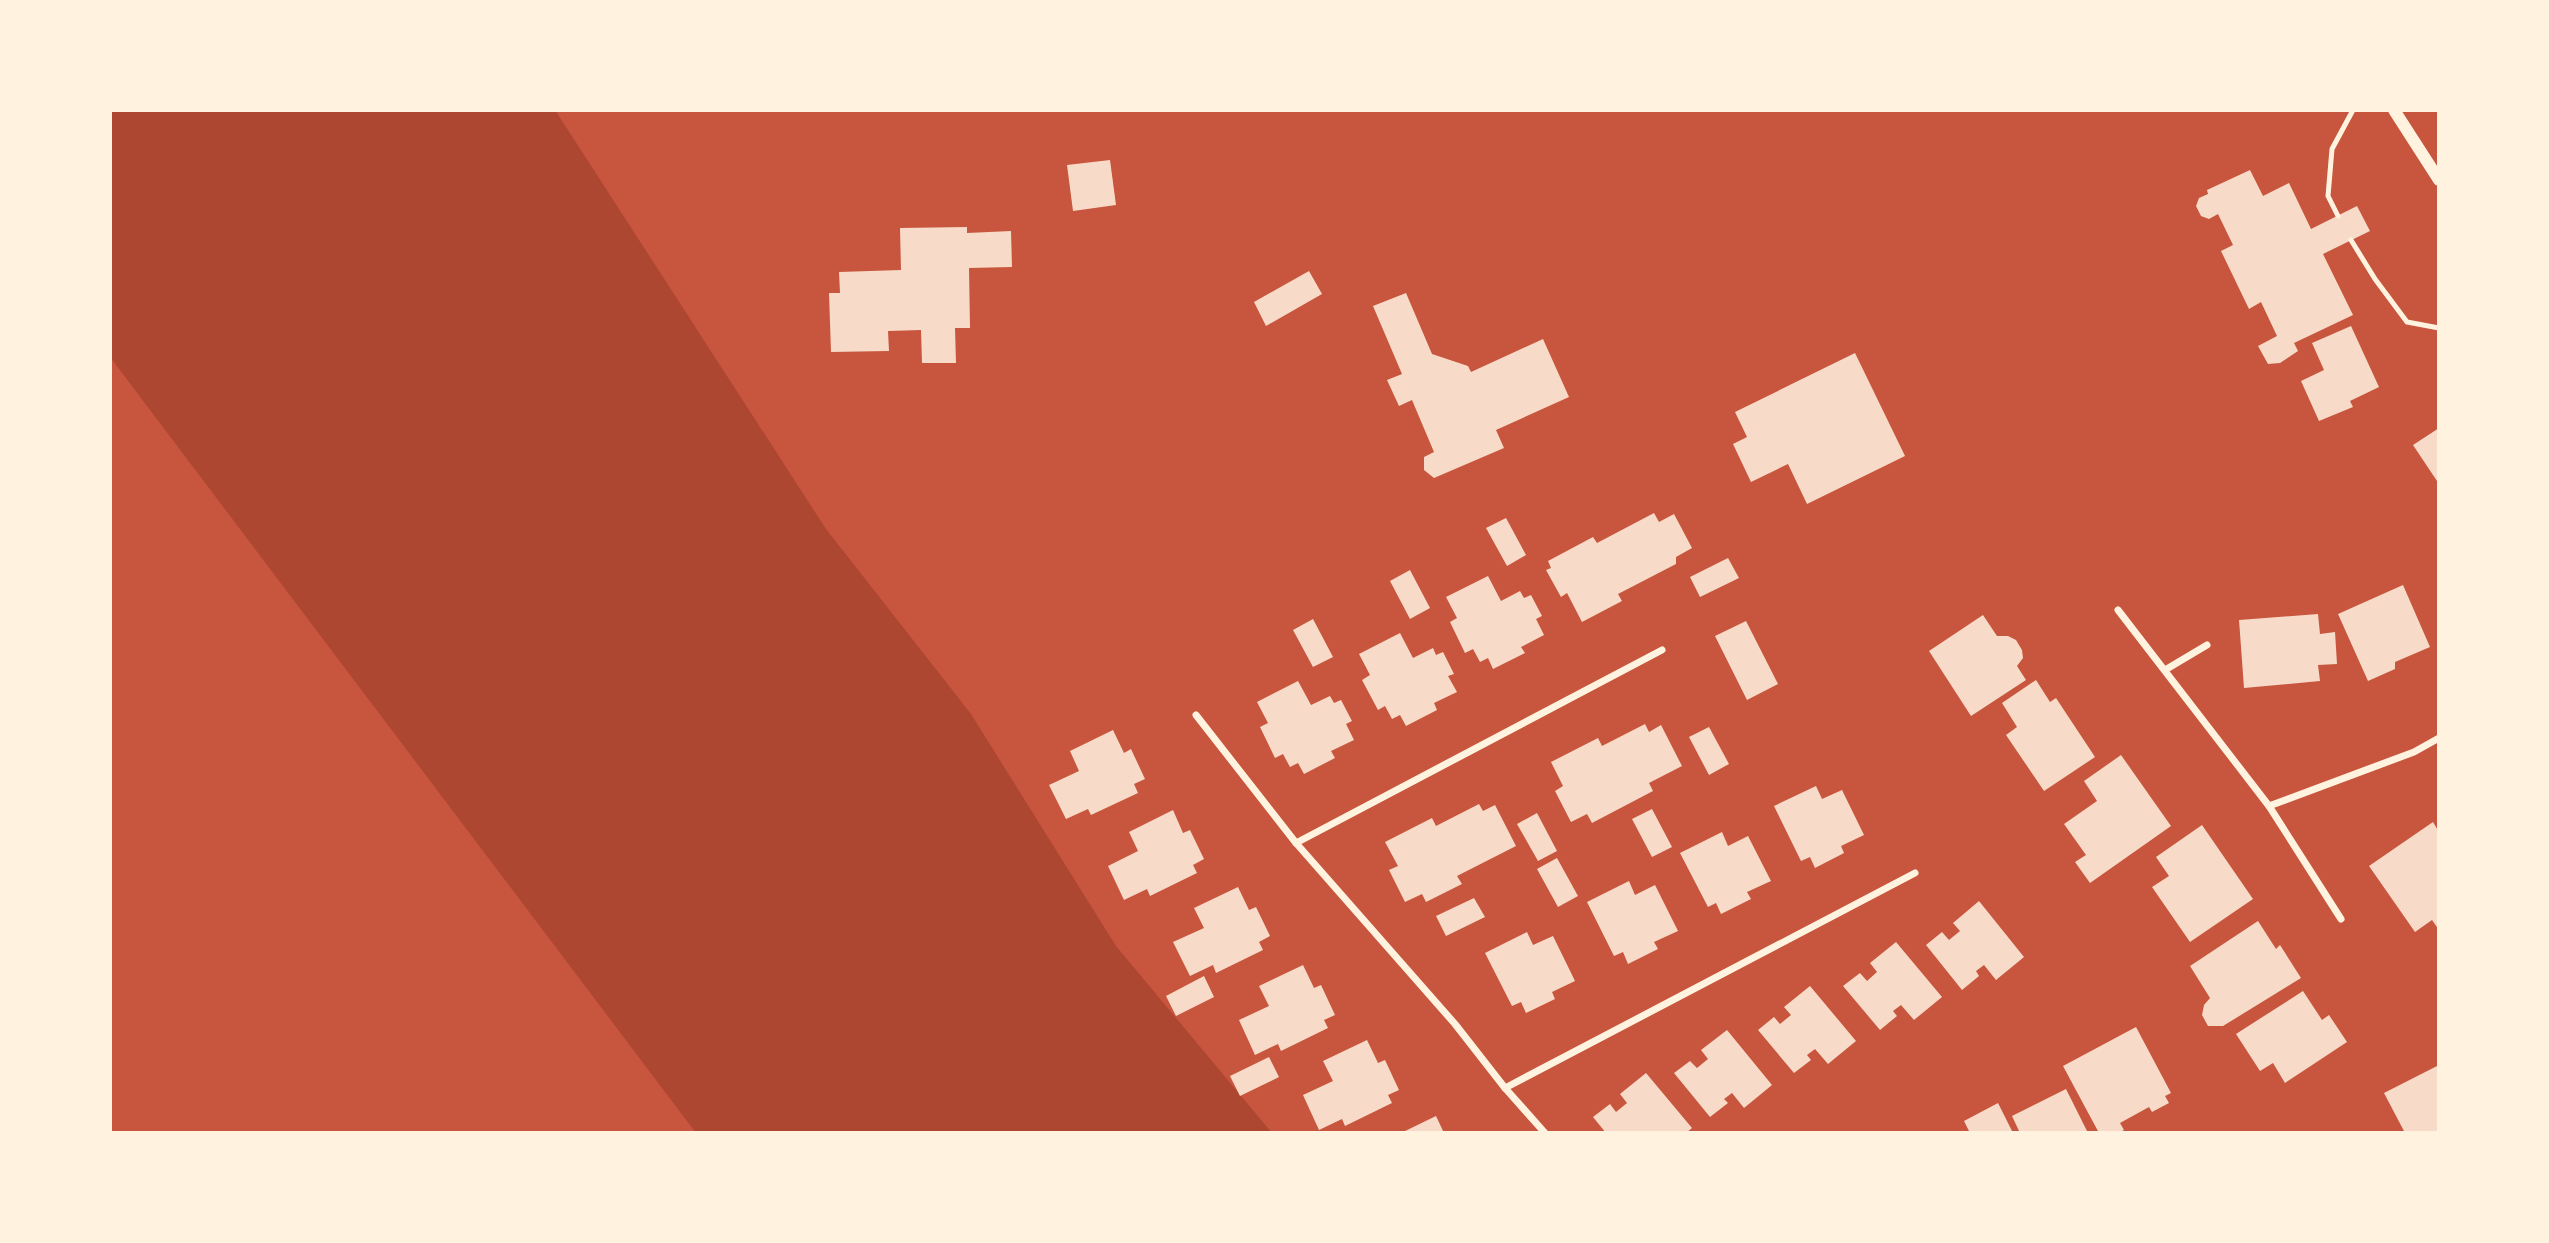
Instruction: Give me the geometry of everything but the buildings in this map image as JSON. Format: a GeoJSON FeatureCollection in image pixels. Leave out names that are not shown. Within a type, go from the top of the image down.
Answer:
{"type":"FeatureCollection","features":[{"type":"Feature","properties":{"kind":"street"},"geometry":{"type":"LineString","coordinates":[[2395,110],[2439,180]]}},
{"type":"Feature","properties":{"kind":"street"},"geometry":{"type":"LineString","coordinates":[[2118,610],[2269,806],[2341,919]]}},
{"type":"Feature","properties":{"kind":"street"},"geometry":{"type":"LineString","coordinates":[[2165,670],[2207,645]]}},
{"type":"Feature","properties":{"kind":"street"},"geometry":{"type":"LineString","coordinates":[[1296,843],[1662,650]]}},
{"type":"Feature","properties":{"kind":"street"},"geometry":{"type":"LineString","coordinates":[[1196,715],[1296,843],[1455,1024],[1505,1088],[1545,1133]]}},
{"type":"Feature","properties":{"kind":"street"},"geometry":{"type":"LineString","coordinates":[[2269,806],[2414,752],[2439,738]]}},
{"type":"Feature","properties":{"kind":"street"},"geometry":{"type":"LineString","coordinates":[[1505,1088],[1915,873]]}},
{"type":"Feature","properties":{"kind":"lane"},"geometry":{"type":"LineString","coordinates":[[2338,216],[2328,196],[2332,149],[2353,110]]}},
{"type":"Feature","properties":{"kind":"lane"},"geometry":{"type":"LineString","coordinates":[[2351,240],[2407,323],[2439,328]]}},
{"type":"Feature","properties":{"kind":"shaded area"},"geometry":{"type":"Polygon","coordinates":[[[110,110],[555,110],[826,529],[971,714],[1116,946],[1272,1133],[696,1133],[110,357],[110,110]]]}}]}
